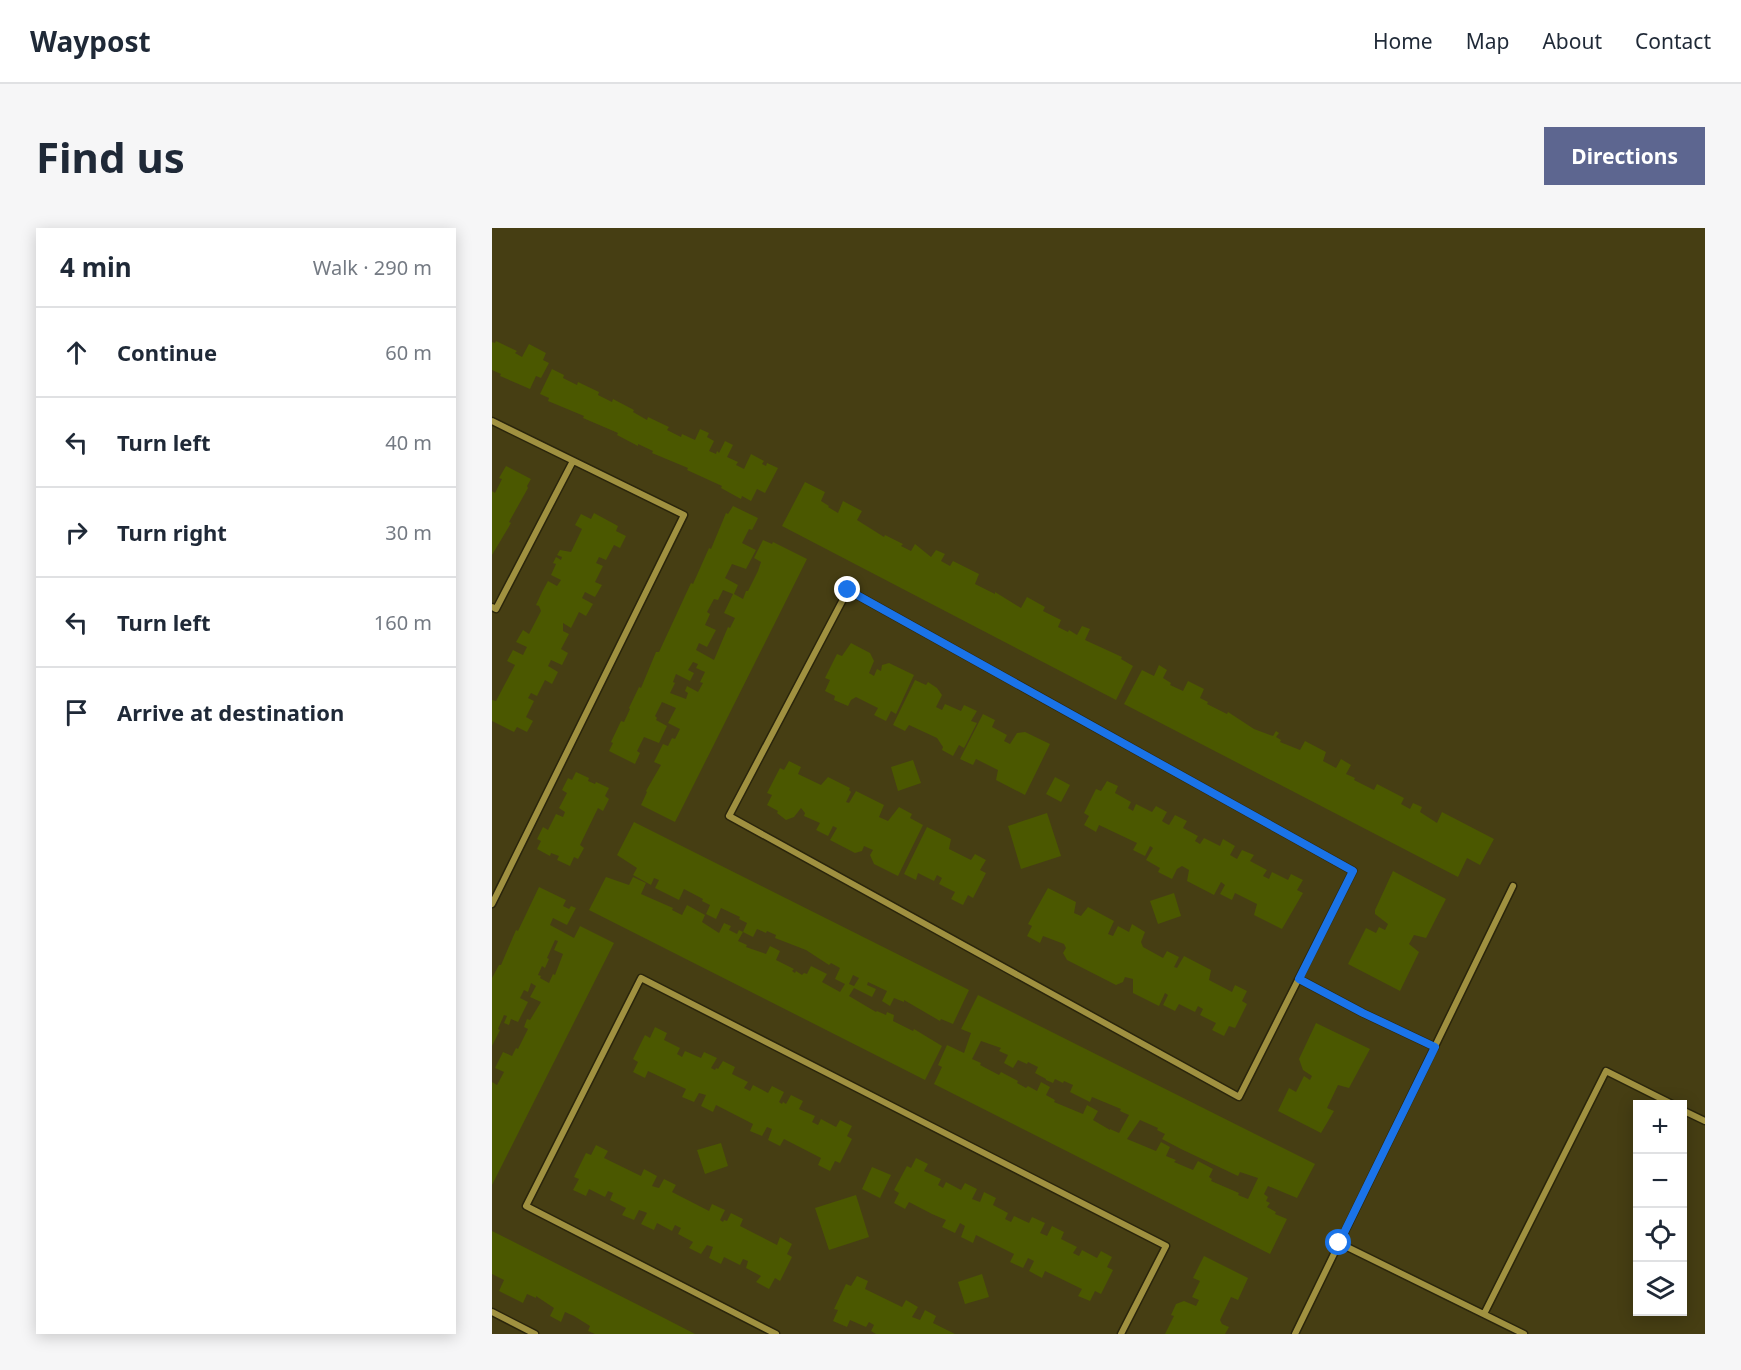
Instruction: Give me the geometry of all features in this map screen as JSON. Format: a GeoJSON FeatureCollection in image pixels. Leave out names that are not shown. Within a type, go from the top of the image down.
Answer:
{"type":"FeatureCollection","features":[{"type":"Feature","properties":{"kind":"street"},"geometry":{"type":"LineString","coordinates":[[492,421],[684,516],[492,904]]}},
{"type":"Feature","properties":{"kind":"street"},"geometry":{"type":"LineString","coordinates":[[492,608],[496,609],[573,461]]}},
{"type":"Feature","properties":{"kind":"street"},"geometry":{"type":"LineString","coordinates":[[848,590],[1353,871],[1299,979],[1239,1097],[729,816],[848,590]]}},
{"type":"Feature","properties":{"kind":"street"},"geometry":{"type":"LineString","coordinates":[[1294,1334],[1513,886]]}},
{"type":"Feature","properties":{"kind":"street"},"geometry":{"type":"LineString","coordinates":[[776,1334],[526,1206],[641,978],[1166,1246],[1122,1334]]}},
{"type":"Feature","properties":{"kind":"street"},"geometry":{"type":"LineString","coordinates":[[1299,979],[1435,1047]]}},
{"type":"Feature","properties":{"kind":"street"},"geometry":{"type":"LineString","coordinates":[[1484,1314],[1606,1071],[1664,1100]]}},
{"type":"Feature","properties":{"kind":"street"},"geometry":{"type":"LineString","coordinates":[[1687,1112],[1705,1121]]}},
{"type":"Feature","properties":{"kind":"street"},"geometry":{"type":"LineString","coordinates":[[1339,1243],[1524,1334]]}},
{"type":"Feature","properties":{"kind":"street"},"geometry":{"type":"LineString","coordinates":[[492,1312],[535,1334]]}},
{"type":"Feature","properties":{"kind":"building"},"geometry":{"type":"Polygon","coordinates":[[[496,341],[517,351],[515,353],[522,357],[529,344],[546,353],[543,360],[549,363],[541,378],[536,376],[530,389],[492,370],[492,342],[496,341]]]}},
{"type":"Feature","properties":{"kind":"building"},"geometry":{"type":"Polygon","coordinates":[[[552,369],[564,375],[563,378],[599,392],[598,395],[612,402],[613,399],[647,420],[648,417],[669,427],[667,430],[681,437],[682,434],[695,440],[700,429],[709,433],[707,437],[714,441],[709,451],[716,454],[717,451],[719,453],[725,441],[733,445],[727,457],[738,462],[736,465],[744,469],[751,454],[764,461],[762,464],[766,466],[767,463],[778,468],[765,493],[757,489],[751,501],[742,496],[741,499],[721,488],[722,486],[687,470],[688,468],[652,453],[653,451],[638,444],[638,446],[617,435],[618,433],[583,418],[584,416],[548,401],[549,398],[540,394],[552,369]]]}},
{"type":"Feature","properties":{"kind":"building"},"geometry":{"type":"Polygon","coordinates":[[[506,466],[531,479],[509,522],[511,523],[492,555],[492,491],[495,493],[502,479],[499,478],[506,466]]]}},
{"type":"Feature","properties":{"kind":"building"},"geometry":{"type":"Polygon","coordinates":[[[805,482],[825,492],[821,501],[838,513],[843,501],[862,511],[857,520],[884,537],[885,535],[903,544],[901,546],[911,551],[915,544],[931,557],[936,550],[945,554],[941,561],[950,566],[953,561],[979,574],[975,584],[995,594],[995,592],[1021,608],[1027,597],[1045,607],[1043,611],[1061,620],[1058,627],[1077,635],[1082,626],[1090,629],[1085,640],[1122,657],[1121,659],[1133,666],[1116,700],[782,526],[805,482]]]}},
{"type":"Feature","properties":{"kind":"building"},"geometry":{"type":"Polygon","coordinates":[[[733,506],[758,518],[742,543],[756,550],[746,569],[732,564],[725,578],[738,585],[734,594],[743,599],[748,591],[761,562],[754,558],[763,540],[772,544],[773,542],[807,559],[675,822],[641,805],[661,765],[654,762],[663,744],[668,746],[680,729],[668,723],[676,708],[662,702],[655,716],[656,720],[667,726],[659,743],[644,737],[637,751],[640,753],[635,764],[609,751],[621,721],[624,722],[656,652],[659,652],[691,583],[693,584],[709,548],[711,549],[726,513],[728,514],[733,506]],[[723,590],[718,600],[714,599],[707,612],[710,614],[705,625],[716,630],[707,647],[699,643],[696,650],[714,660],[728,627],[730,628],[735,618],[724,613],[733,594],[723,590]],[[693,662],[688,670],[694,673],[690,681],[676,674],[670,693],[686,699],[687,686],[698,692],[705,672],[696,668],[698,664],[693,662]]]}},
{"type":"Feature","properties":{"kind":"building"},"geometry":{"type":"Polygon","coordinates":[[[594,513],[618,526],[616,531],[626,536],[620,548],[614,545],[606,560],[599,557],[596,563],[603,566],[595,582],[602,585],[595,597],[585,592],[582,598],[593,604],[586,616],[579,612],[571,628],[563,623],[563,631],[569,634],[561,649],[568,653],[562,665],[551,660],[548,666],[558,672],[552,684],[545,680],[537,696],[531,693],[528,698],[534,701],[526,717],[533,721],[527,732],[517,727],[514,732],[492,721],[492,700],[496,701],[515,665],[507,661],[513,650],[523,655],[527,647],[516,642],[523,630],[529,634],[541,611],[536,605],[548,581],[557,586],[561,580],[551,575],[556,564],[553,563],[556,557],[561,560],[562,557],[557,555],[560,550],[571,552],[582,529],[575,525],[581,514],[591,519],[594,513]]]}},
{"type":"Feature","properties":{"kind":"building"},"geometry":{"type":"Polygon","coordinates":[[[851,643],[870,653],[874,661],[869,673],[874,676],[877,669],[881,671],[882,665],[889,663],[914,675],[896,714],[891,711],[886,721],[874,715],[878,708],[856,697],[848,706],[834,700],[835,696],[825,691],[830,680],[825,678],[837,654],[842,656],[851,643]]]}},
{"type":"Feature","properties":{"kind":"building"},"geometry":{"type":"Polygon","coordinates":[[[1159,665],[1167,670],[1163,678],[1171,683],[1170,685],[1183,691],[1188,681],[1204,689],[1200,698],[1208,702],[1207,704],[1227,714],[1228,712],[1254,729],[1273,736],[1276,731],[1279,733],[1276,737],[1281,740],[1280,742],[1300,750],[1305,741],[1326,752],[1323,761],[1336,768],[1341,759],[1351,765],[1346,774],[1355,778],[1354,780],[1374,790],[1377,784],[1404,798],[1401,804],[1410,809],[1413,803],[1422,807],[1420,812],[1437,823],[1442,812],[1494,839],[1480,865],[1467,858],[1458,877],[1124,704],[1142,670],[1154,676],[1159,665]]]}},
{"type":"Feature","properties":{"kind":"building"},"geometry":{"type":"Polygon","coordinates":[[[915,680],[926,685],[928,682],[937,688],[942,695],[936,707],[942,710],[945,704],[961,711],[964,705],[977,711],[971,721],[977,723],[964,748],[959,745],[953,756],[942,750],[943,747],[937,738],[909,725],[905,731],[893,725],[915,680]]]}},
{"type":"Feature","properties":{"kind":"building"},"geometry":{"type":"Polygon","coordinates":[[[983,714],[995,720],[992,727],[1007,735],[1004,741],[1010,744],[1017,733],[1025,732],[1050,744],[1025,795],[996,780],[998,770],[976,759],[973,765],[960,759],[983,714]]]}},
{"type":"Feature","properties":{"kind":"building"},"geometry":{"type":"Polygon","coordinates":[[[913,760],[921,783],[898,791],[891,767],[913,760]]]}},
{"type":"Feature","properties":{"kind":"building"},"geometry":{"type":"Polygon","coordinates":[[[789,761],[801,767],[798,774],[821,785],[828,777],[850,788],[851,792],[846,802],[849,803],[856,791],[884,805],[879,817],[888,821],[899,807],[912,814],[910,818],[923,825],[898,876],[874,864],[870,855],[873,850],[864,846],[862,851],[855,853],[830,840],[837,828],[833,826],[828,836],[816,830],[820,823],[804,816],[805,813],[801,808],[794,817],[786,820],[777,813],[778,811],[767,805],[772,795],[767,793],[780,768],[784,770],[789,761]]]}},
{"type":"Feature","properties":{"kind":"building"},"geometry":{"type":"Polygon","coordinates":[[[576,772],[589,778],[588,781],[609,788],[605,796],[609,799],[603,811],[598,808],[580,845],[584,848],[578,859],[574,857],[570,866],[557,860],[559,856],[551,853],[550,856],[537,849],[541,841],[537,839],[543,827],[548,830],[556,814],[563,817],[565,812],[559,808],[567,793],[562,790],[568,778],[572,780],[576,772]]]}},
{"type":"Feature","properties":{"kind":"building"},"geometry":{"type":"Polygon","coordinates":[[[1055,777],[1070,785],[1061,802],[1046,794],[1055,777]]]}},
{"type":"Feature","properties":{"kind":"building"},"geometry":{"type":"Polygon","coordinates":[[[1107,781],[1118,786],[1115,793],[1131,802],[1128,808],[1133,811],[1136,804],[1152,812],[1156,806],[1167,812],[1162,821],[1169,825],[1175,815],[1187,821],[1183,828],[1198,836],[1195,841],[1200,844],[1204,838],[1220,846],[1223,839],[1235,846],[1230,855],[1237,859],[1242,850],[1254,855],[1250,861],[1267,870],[1263,876],[1269,879],[1272,872],[1288,880],[1291,874],[1303,880],[1297,890],[1303,893],[1282,929],[1254,915],[1257,904],[1235,893],[1232,900],[1220,894],[1225,885],[1221,882],[1214,895],[1187,881],[1189,870],[1182,866],[1177,869],[1172,879],[1158,872],[1160,868],[1146,860],[1153,848],[1150,846],[1145,856],[1133,850],[1137,843],[1099,825],[1096,832],[1084,825],[1089,816],[1084,813],[1096,789],[1101,791],[1107,781]]]}},
{"type":"Feature","properties":{"kind":"building"},"geometry":{"type":"Polygon","coordinates":[[[1047,813],[1061,856],[1021,869],[1008,826],[1047,813]]]}},
{"type":"Feature","properties":{"kind":"building"},"geometry":{"type":"Polygon","coordinates":[[[634,822],[969,990],[953,1024],[941,1019],[940,1021],[904,1000],[904,1002],[894,998],[890,1006],[882,1001],[887,991],[868,982],[867,985],[876,989],[872,997],[854,988],[849,996],[876,1012],[886,1015],[887,1012],[894,1015],[893,1021],[913,1031],[914,1029],[942,1046],[925,1080],[589,910],[606,877],[629,885],[633,877],[646,883],[641,894],[673,908],[672,910],[682,915],[687,905],[705,915],[702,922],[719,933],[724,923],[731,926],[729,930],[737,934],[739,930],[743,932],[747,923],[739,919],[740,917],[721,908],[716,919],[706,914],[710,905],[702,901],[703,899],[684,889],[679,900],[655,888],[659,880],[654,878],[651,885],[633,875],[637,868],[617,855],[634,822]],[[757,929],[753,937],[743,932],[738,941],[747,945],[746,947],[766,954],[770,946],[780,951],[776,960],[794,969],[792,971],[795,973],[796,971],[802,975],[807,974],[811,966],[827,974],[822,982],[840,992],[845,984],[835,979],[840,968],[831,963],[829,965],[806,950],[775,938],[776,935],[767,931],[766,933],[757,929]],[[853,975],[849,984],[854,986],[859,978],[853,975]]]}},
{"type":"Feature","properties":{"kind":"building"},"geometry":{"type":"Polygon","coordinates":[[[927,827],[951,839],[949,849],[971,860],[975,854],[986,860],[980,870],[986,873],[973,898],[968,895],[963,905],[951,899],[955,892],[939,884],[942,878],[937,875],[934,881],[918,873],[916,880],[904,874],[927,827]]]}},
{"type":"Feature","properties":{"kind":"building"},"geometry":{"type":"Polygon","coordinates":[[[1393,871],[1446,899],[1426,938],[1414,935],[1409,944],[1419,952],[1400,991],[1348,964],[1366,928],[1376,933],[1379,927],[1385,930],[1388,924],[1375,914],[1375,910],[1393,871]]]}},
{"type":"Feature","properties":{"kind":"building"},"geometry":{"type":"Polygon","coordinates":[[[539,887],[566,900],[563,906],[569,909],[571,906],[576,908],[567,925],[553,918],[550,925],[574,938],[580,926],[614,943],[492,1185],[492,1082],[497,1085],[504,1072],[495,1068],[503,1052],[512,1056],[516,1048],[518,1049],[528,1029],[524,1027],[527,1019],[530,1020],[541,1002],[530,997],[536,986],[531,983],[528,992],[524,990],[520,998],[528,1002],[518,1022],[511,1019],[509,1025],[504,1023],[507,1016],[504,1015],[492,1046],[492,978],[501,965],[516,930],[518,931],[539,887]],[[555,940],[545,968],[542,966],[538,975],[549,983],[553,974],[555,975],[563,954],[554,950],[558,941],[555,940]]]}},
{"type":"Feature","properties":{"kind":"building"},"geometry":{"type":"Polygon","coordinates":[[[1048,888],[1076,902],[1074,913],[1081,916],[1088,907],[1114,921],[1108,934],[1113,936],[1118,926],[1129,932],[1132,924],[1145,932],[1141,942],[1143,947],[1163,958],[1167,951],[1179,957],[1174,967],[1177,968],[1184,956],[1211,970],[1209,980],[1232,992],[1235,985],[1247,991],[1242,1001],[1247,1004],[1235,1028],[1229,1026],[1224,1036],[1212,1030],[1216,1023],[1200,1015],[1203,1009],[1198,1006],[1195,1012],[1179,1004],[1175,1011],[1163,1005],[1168,995],[1165,993],[1159,1006],[1133,993],[1133,979],[1125,977],[1123,982],[1116,985],[1067,960],[1063,953],[1066,948],[1064,944],[1043,936],[1040,943],[1027,936],[1032,926],[1028,924],[1048,888]]]}},
{"type":"Feature","properties":{"kind":"building"},"geometry":{"type":"Polygon","coordinates":[[[1174,893],[1181,916],[1158,924],[1150,901],[1174,893]]]}},
{"type":"Feature","properties":{"kind":"building"},"geometry":{"type":"Polygon","coordinates":[[[978,995],[1315,1164],[1297,1198],[1268,1186],[1264,1194],[1268,1197],[1266,1201],[1270,1203],[1267,1207],[1276,1212],[1275,1214],[1287,1219],[1270,1254],[934,1084],[942,1067],[938,1065],[947,1045],[964,1053],[971,1033],[961,1029],[978,995]],[[981,1041],[972,1059],[981,1063],[980,1065],[999,1075],[1001,1072],[1026,1088],[1028,1086],[1037,1091],[1041,1082],[1050,1087],[1046,1095],[1055,1100],[1054,1102],[1083,1114],[1087,1105],[1098,1111],[1093,1120],[1119,1133],[1129,1115],[1120,1111],[1121,1109],[1092,1097],[1090,1102],[1070,1092],[1073,1085],[1064,1081],[1063,1083],[1055,1079],[1053,1083],[1046,1080],[1035,1073],[1038,1067],[1028,1062],[1027,1064],[1018,1060],[1013,1068],[1004,1063],[1008,1055],[999,1051],[1001,1048],[981,1041]],[[1140,1120],[1127,1139],[1156,1151],[1161,1142],[1170,1147],[1166,1156],[1176,1160],[1174,1162],[1193,1170],[1198,1161],[1213,1169],[1209,1177],[1211,1181],[1248,1199],[1258,1178],[1240,1172],[1238,1176],[1181,1149],[1162,1139],[1165,1134],[1157,1130],[1158,1128],[1140,1120]]]}},
{"type":"Feature","properties":{"kind":"building"},"geometry":{"type":"Polygon","coordinates":[[[1316,1023],[1370,1049],[1349,1088],[1338,1085],[1327,1108],[1334,1111],[1321,1133],[1278,1111],[1289,1088],[1296,1092],[1304,1076],[1310,1080],[1312,1076],[1303,1070],[1299,1059],[1316,1023]]]}},
{"type":"Feature","properties":{"kind":"building"},"geometry":{"type":"Polygon","coordinates":[[[655,1027],[667,1033],[664,1040],[680,1048],[677,1054],[682,1057],[685,1051],[701,1058],[704,1052],[717,1058],[711,1068],[715,1070],[723,1061],[735,1067],[732,1074],[748,1082],[744,1088],[750,1091],[753,1085],[768,1093],[772,1086],[784,1092],[779,1102],[782,1104],[783,1102],[786,1104],[791,1095],[803,1101],[799,1109],[815,1116],[812,1122],[818,1125],[821,1119],[836,1127],[840,1120],[852,1126],[847,1136],[852,1139],[840,1163],[835,1161],[830,1171],[818,1165],[821,1158],[784,1139],[780,1146],[768,1140],[772,1129],[767,1127],[762,1136],[750,1131],[753,1124],[716,1105],[713,1112],[701,1106],[706,1095],[699,1093],[694,1102],[682,1097],[686,1089],[648,1071],[645,1078],[633,1072],[638,1062],[633,1059],[645,1035],[650,1038],[655,1027]]]}},
{"type":"Feature","properties":{"kind":"building"},"geometry":{"type":"Polygon","coordinates":[[[721,1143],[728,1166],[705,1174],[697,1150],[721,1143]]]}},
{"type":"Feature","properties":{"kind":"building"},"geometry":{"type":"Polygon","coordinates":[[[596,1145],[608,1151],[604,1158],[641,1176],[644,1169],[657,1176],[652,1186],[659,1188],[664,1179],[676,1185],[672,1192],[709,1211],[712,1204],[725,1210],[720,1220],[723,1222],[727,1221],[731,1213],[743,1219],[740,1226],[777,1245],[780,1237],[792,1244],[787,1254],[792,1257],[780,1281],[775,1278],[769,1289],[756,1282],[761,1276],[746,1268],[748,1261],[743,1259],[740,1265],[724,1257],[721,1264],[709,1258],[713,1247],[707,1245],[701,1254],[689,1248],[693,1242],[678,1234],[681,1228],[675,1225],[672,1231],[657,1223],[654,1230],[641,1224],[647,1213],[645,1212],[639,1210],[634,1220],[622,1215],[626,1208],[610,1200],[613,1193],[608,1191],[605,1197],[589,1189],[586,1196],[573,1190],[579,1179],[574,1177],[586,1153],[591,1155],[596,1145]]]}},
{"type":"Feature","properties":{"kind":"building"},"geometry":{"type":"Polygon","coordinates":[[[916,1158],[928,1164],[924,1171],[941,1179],[938,1185],[943,1188],[946,1182],[961,1190],[965,1183],[977,1189],[972,1199],[980,1202],[984,1192],[996,1198],[993,1205],[1008,1213],[1005,1219],[1011,1222],[1014,1216],[1029,1223],[1032,1217],[1045,1223],[1040,1233],[1047,1236],[1052,1226],[1064,1232],[1061,1239],[1077,1247],[1073,1253],[1079,1256],[1082,1250],[1097,1258],[1101,1251],[1112,1257],[1107,1267],[1113,1270],[1101,1294],[1095,1291],[1090,1301],[1078,1296],[1082,1289],[1045,1271],[1042,1278],[1029,1271],[1034,1261],[1028,1258],[1023,1268],[1010,1262],[1014,1254],[976,1235],[973,1243],[961,1237],[965,1226],[960,1223],[955,1233],[942,1227],[946,1220],[909,1202],[905,1209],[894,1203],[899,1193],[894,1190],[907,1166],[911,1168],[916,1158]]]}},
{"type":"Feature","properties":{"kind":"building"},"geometry":{"type":"Polygon","coordinates":[[[872,1167],[891,1175],[880,1198],[862,1189],[872,1167]]]}},
{"type":"Feature","properties":{"kind":"building"},"geometry":{"type":"Polygon","coordinates":[[[856,1195],[869,1237],[829,1250],[815,1208],[856,1195]]]}},
{"type":"Feature","properties":{"kind":"building"},"geometry":{"type":"Polygon","coordinates":[[[492,1231],[695,1334],[595,1334],[588,1331],[590,1326],[565,1312],[561,1322],[550,1316],[554,1308],[536,1296],[536,1298],[527,1294],[523,1303],[499,1291],[504,1280],[492,1274],[492,1231]]]}},
{"type":"Feature","properties":{"kind":"building"},"geometry":{"type":"Polygon","coordinates":[[[1204,1256],[1248,1278],[1238,1300],[1231,1297],[1220,1320],[1222,1324],[1229,1327],[1225,1334],[1165,1334],[1174,1316],[1171,1315],[1176,1304],[1184,1301],[1196,1306],[1199,1300],[1192,1297],[1200,1281],[1193,1278],[1204,1256]]]}},
{"type":"Feature","properties":{"kind":"building"},"geometry":{"type":"Polygon","coordinates":[[[982,1274],[989,1297],[965,1304],[958,1282],[982,1274]]]}},
{"type":"Feature","properties":{"kind":"building"},"geometry":{"type":"Polygon","coordinates":[[[857,1276],[868,1281],[865,1289],[902,1307],[906,1300],[918,1307],[912,1317],[920,1320],[925,1310],[936,1316],[933,1323],[955,1334],[876,1334],[871,1331],[874,1325],[869,1322],[866,1327],[850,1320],[847,1327],[833,1321],[838,1310],[834,1309],[846,1284],[851,1286],[857,1276]]]}},
{"type":"Feature","properties":{"kind":"route"},"geometry":{"type":"LineString","coordinates":[[848,590],[1353,871],[1299,979],[1435,1047],[1339,1243]]}}]}
